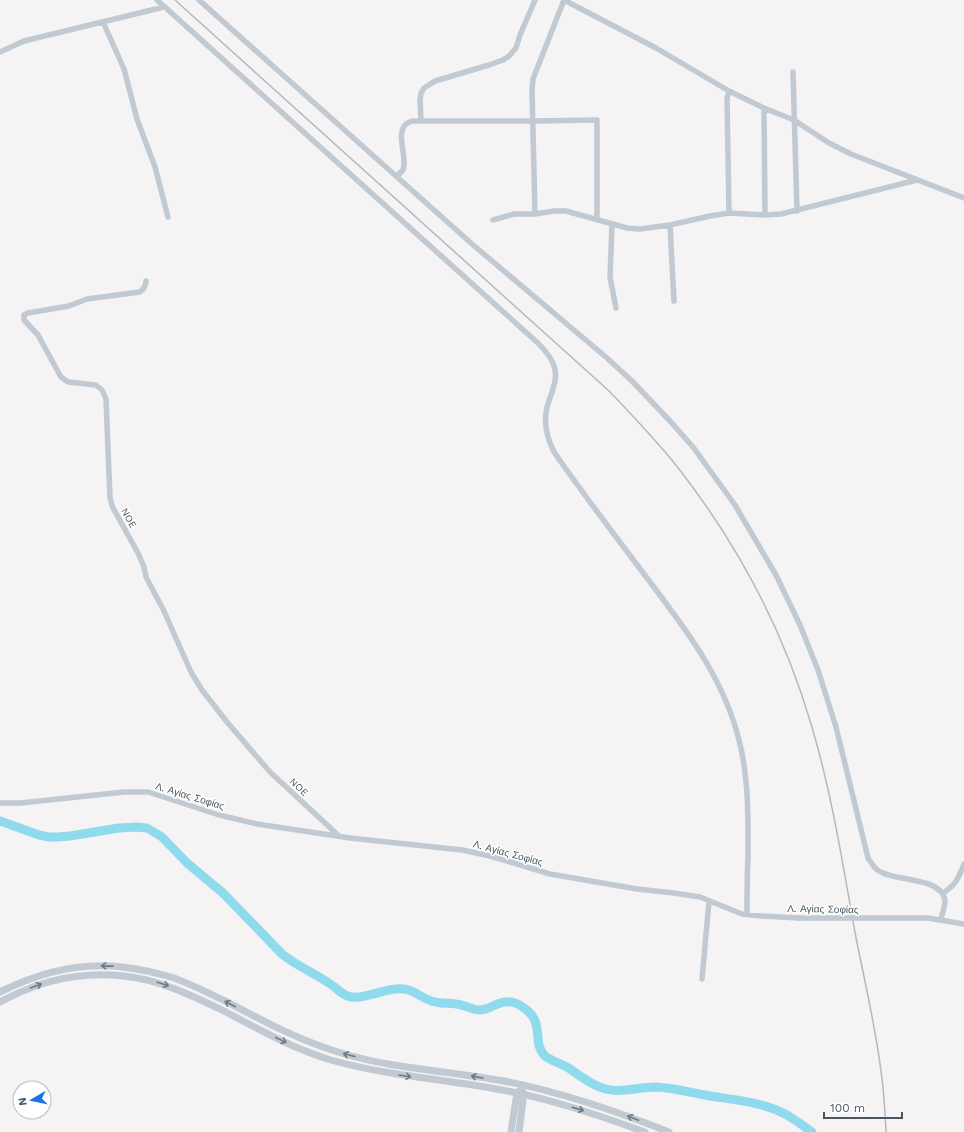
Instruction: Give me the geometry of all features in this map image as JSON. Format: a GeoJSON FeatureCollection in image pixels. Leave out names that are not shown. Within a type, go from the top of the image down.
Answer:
{"type":"FeatureCollection","features":[{"type":"Feature","properties":{"kind":"street"},"geometry":{"type":"LineString","coordinates":[[157,0],[539,344],[548,354],[554,366],[556,378],[548,404],[545,422],[550,443],[554,452],[679,620],[705,658],[724,697],[734,722],[739,740],[748,796],[747,914]]}},
{"type":"Feature","properties":{"kind":"street"},"geometry":{"type":"LineString","coordinates":[[199,0],[472,244],[632,381],[693,447],[735,506],[776,575],[800,625],[818,670],[836,727],[868,858],[874,867],[882,873],[937,886],[943,893],[945,901],[941,919]]}},
{"type":"Feature","properties":{"kind":"street"},"geometry":{"type":"LineString","coordinates":[[421,120],[420,100],[421,93],[424,88],[435,81],[489,65],[509,56],[516,48],[535,0]]}},
{"type":"Feature","properties":{"kind":"street"},"geometry":{"type":"LineString","coordinates":[[535,214],[533,79],[564,0],[656,48],[729,91],[764,108],[794,120],[829,143],[851,154],[964,198]]}},
{"type":"Feature","properties":{"kind":"street"},"geometry":{"type":"LineString","coordinates":[[0,52],[24,41],[164,7]]}},
{"type":"Feature","properties":{"kind":"street"},"geometry":{"type":"LineString","coordinates":[[103,22],[124,69],[137,119],[156,167],[168,217]]}},
{"type":"Feature","properties":{"kind":"street"},"geometry":{"type":"LineString","coordinates":[[792,72],[797,211]]}},
{"type":"Feature","properties":{"kind":"street"},"geometry":{"type":"LineString","coordinates":[[729,91],[727,98],[729,213]]}},
{"type":"Feature","properties":{"kind":"street"},"geometry":{"type":"LineString","coordinates":[[764,108],[765,215]]}},
{"type":"Feature","properties":{"kind":"street"},"geometry":{"type":"LineString","coordinates":[[397,177],[403,170],[403,131],[406,124],[412,121],[596,120],[598,219]]}},
{"type":"Feature","properties":{"kind":"street"},"geometry":{"type":"LineString","coordinates":[[493,220],[514,214],[535,214],[566,211],[627,228],[640,229],[670,226],[729,213],[765,215],[781,214],[917,180]]}},
{"type":"Feature","properties":{"kind":"street"},"geometry":{"type":"LineString","coordinates":[[612,224],[610,277],[616,308]]}},
{"type":"Feature","properties":{"kind":"street"},"geometry":{"type":"LineString","coordinates":[[670,226],[674,301]]}},
{"type":"Feature","properties":{"kind":"street","name":"NOE"},"geometry":{"type":"LineString","coordinates":[[146,281],[146,286],[140,292],[87,299],[69,306],[28,313],[24,315],[24,320],[38,335],[64,380],[68,382],[96,385],[100,387],[104,394],[106,399],[111,503],[138,553],[144,567],[146,578],[163,609],[191,672],[202,690],[227,722],[270,772],[339,836]]}},
{"type":"Feature","properties":{"kind":"street","name":"Λ. Αγίας Σοφίας"},"geometry":{"type":"LineString","coordinates":[[0,803],[21,803],[124,792],[148,792],[219,815],[258,824],[350,838],[462,850],[490,856],[550,874],[637,889],[700,897],[742,914],[798,918],[928,918],[964,924]]}},
{"type":"Feature","properties":{"kind":"street"},"geometry":{"type":"LineString","coordinates":[[943,893],[956,883],[964,864]]}},
{"type":"Feature","properties":{"kind":"street"},"geometry":{"type":"LineString","coordinates":[[702,979],[709,901]]}},
{"type":"Feature","properties":{"kind":"street"},"geometry":{"type":"LineString","coordinates":[[0,992],[29,979],[68,969],[103,966],[139,969],[192,985],[297,1037],[343,1054],[389,1064],[464,1075],[530,1087],[601,1107],[669,1132]]}},
{"type":"Feature","properties":{"kind":"street"},"geometry":{"type":"LineString","coordinates":[[0,1002],[18,992],[64,978],[85,975],[108,975],[144,979],[161,983],[194,996],[282,1040],[330,1059],[354,1066],[390,1073],[463,1083],[540,1098],[580,1109],[645,1132]]}},
{"type":"Feature","properties":{"kind":"street"},"geometry":{"type":"LineString","coordinates":[[512,1132],[523,1100],[515,1084]]}},
{"type":"Feature","properties":{"kind":"street"},"geometry":{"type":"LineString","coordinates":[[520,1094],[530,1087]]}},
{"type":"Feature","properties":{"kind":"street"},"geometry":{"type":"LineString","coordinates":[[502,1090],[509,1096],[518,1111],[519,1132]]}},
{"type":"Feature","properties":{"kind":"street"},"geometry":{"type":"LineString","coordinates":[[518,1111],[532,1101],[540,1098]]}},
{"type":"Feature","properties":{"kind":"waterway"},"geometry":{"type":"LineString","coordinates":[[0,821],[39,835],[49,837],[70,836],[119,828],[147,828],[162,837],[187,863],[223,893],[282,954],[294,963],[327,982],[341,993],[351,997],[357,997],[404,989],[433,1002],[457,1004],[479,1010],[483,1010],[502,1002],[514,1003],[524,1008],[535,1020],[539,1045],[545,1056],[567,1067],[595,1085],[611,1090],[649,1087],[675,1089],[757,1104],[777,1110],[787,1115],[812,1132]]}},
{"type":"Feature","properties":{"kind":"railway"},"geometry":{"type":"LineString","coordinates":[[175,0],[608,390],[671,459],[701,498],[721,528],[757,590],[773,623],[800,690],[818,749],[836,825],[854,927],[876,1035],[883,1086],[886,1132]]}}]}
